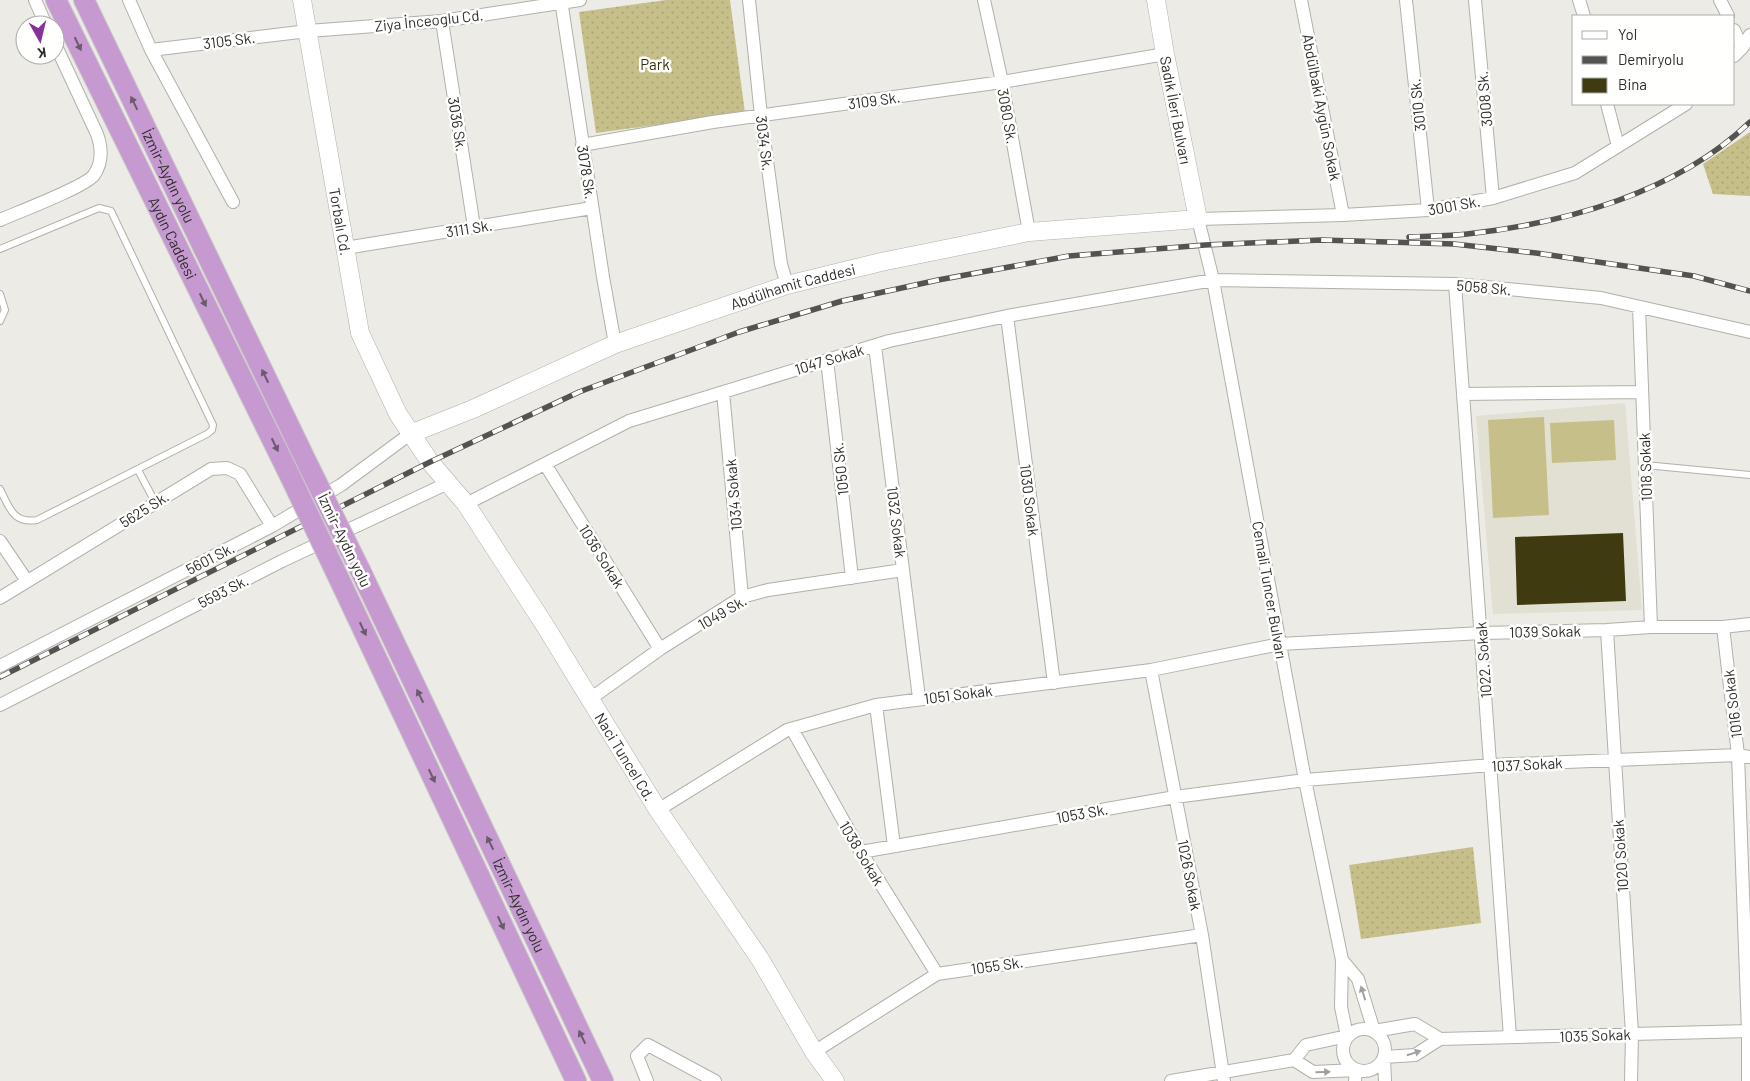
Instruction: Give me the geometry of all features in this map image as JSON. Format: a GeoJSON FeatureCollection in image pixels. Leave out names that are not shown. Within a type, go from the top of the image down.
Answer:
{"type":"FeatureCollection","features":[{"type":"Feature","properties":{"kind":"highway","name":"Aydın Caddesi"},"geometry":{"type":"LineString","coordinates":[[56,0],[290,476]]}},
{"type":"Feature","properties":{"kind":"highway","name":"İzmir-Aydın yolu"},"geometry":{"type":"LineString","coordinates":[[84,0],[308,467],[360,570],[603,1081]]}},
{"type":"Feature","properties":{"kind":"highway","name":"İzmir-Aydın yolu"},"geometry":{"type":"LineString","coordinates":[[290,476],[576,1081]]}},
{"type":"Feature","properties":{"kind":"main road","name":"Torbalı Cd."},"geometry":{"type":"LineString","coordinates":[[302,0],[360,333],[398,414],[410,434]]}},
{"type":"Feature","properties":{"kind":"main road","name":"Sadık İleri Bulvarı"},"geometry":{"type":"LineString","coordinates":[[1156,0],[1198,219]]}},
{"type":"Feature","properties":{"kind":"main road","name":"Abdülhamit Caddesi"},"geometry":{"type":"LineString","coordinates":[[410,434],[473,409],[615,344],[787,285],[881,262],[1028,232],[1198,219]]}},
{"type":"Feature","properties":{"kind":"main road","name":"Naci Tuncel Cd."},"geometry":{"type":"LineString","coordinates":[[410,434],[466,504],[544,624],[658,810],[760,959],[814,1052],[835,1081]]}},
{"type":"Feature","properties":{"kind":"street"},"geometry":{"type":"LineString","coordinates":[[35,0],[42,15]]}},
{"type":"Feature","properties":{"kind":"street"},"geometry":{"type":"LineString","coordinates":[[129,0],[151,50],[234,202]]}},
{"type":"Feature","properties":{"kind":"street","name":"Ziya İnceoglu Cd."},"geometry":{"type":"LineString","coordinates":[[308,31],[442,21],[561,1],[580,0]]}},
{"type":"Feature","properties":{"kind":"street","name":"3034 Sk."},"geometry":{"type":"LineString","coordinates":[[749,0],[761,116],[781,264],[787,285]]}},
{"type":"Feature","properties":{"kind":"street","name":"3080 Sk."},"geometry":{"type":"LineString","coordinates":[[984,0],[1002,82],[1028,232]]}},
{"type":"Feature","properties":{"kind":"street","name":"Abdülbaki Aygün Sokak"},"geometry":{"type":"LineString","coordinates":[[1300,0],[1343,215]]}},
{"type":"Feature","properties":{"kind":"street","name":"3010 Sk."},"geometry":{"type":"LineString","coordinates":[[1406,0],[1428,210]]}},
{"type":"Feature","properties":{"kind":"street","name":"3008 Sk."},"geometry":{"type":"LineString","coordinates":[[1475,0],[1494,198]]}},
{"type":"Feature","properties":{"kind":"street"},"geometry":{"type":"LineString","coordinates":[[1579,0],[1584,15]]}},
{"type":"Feature","properties":{"kind":"street"},"geometry":{"type":"LineString","coordinates":[[1720,0],[1728,15]]}},
{"type":"Feature","properties":{"kind":"street","name":"3078 Sk."},"geometry":{"type":"LineString","coordinates":[[561,1],[602,277],[615,344]]}},
{"type":"Feature","properties":{"kind":"street","name":"3036 Sk."},"geometry":{"type":"LineString","coordinates":[[442,21],[474,227]]}},
{"type":"Feature","properties":{"kind":"street","name":"3105 Sk."},"geometry":{"type":"LineString","coordinates":[[151,50],[308,31]]}},
{"type":"Feature","properties":{"kind":"street"},"geometry":{"type":"LineString","coordinates":[[1738,52],[1750,35]]}},
{"type":"Feature","properties":{"kind":"street"},"geometry":{"type":"LineString","coordinates":[[1735,36],[1738,52]]}},
{"type":"Feature","properties":{"kind":"street","name":"3109 Sk."},"geometry":{"type":"LineString","coordinates":[[582,145],[712,122],[1002,82],[1165,54]]}},
{"type":"Feature","properties":{"kind":"street"},"geometry":{"type":"LineString","coordinates":[[0,220],[87,182],[98,167],[101,158],[101,146],[65,65]]}},
{"type":"Feature","properties":{"kind":"street"},"geometry":{"type":"LineString","coordinates":[[1607,105],[1618,146]]}},
{"type":"Feature","properties":{"kind":"street","name":"3001 Sk."},"geometry":{"type":"LineString","coordinates":[[1198,219],[1343,215],[1428,210],[1494,198],[1575,173],[1684,105]]}},
{"type":"Feature","properties":{"kind":"street","name":"3111 Sk."},"geometry":{"type":"LineString","coordinates":[[345,248],[592,208]]}},
{"type":"Feature","properties":{"kind":"street","name":"Cemali Tuncer Bulvarı"},"geometry":{"type":"LineString","coordinates":[[1198,219],[1213,280],[1305,780],[1342,960],[1341,1007],[1347,1036]]}},
{"type":"Feature","properties":{"kind":"street","name":"5058 Sk."},"geometry":{"type":"LineString","coordinates":[[1213,280],[1455,284],[1600,298],[1750,332]]}},
{"type":"Feature","properties":{"kind":"street","name":"1047 Sokak"},"geometry":{"type":"LineString","coordinates":[[466,504],[630,421],[889,341],[1007,316],[1213,280]]}},
{"type":"Feature","properties":{"kind":"street","name":"1022. Sokak"},"geometry":{"type":"LineString","coordinates":[[1455,284],[1482,633],[1510,1037]]}},
{"type":"Feature","properties":{"kind":"street","name":"1018 Sokak"},"geometry":{"type":"LineString","coordinates":[[1639,307],[1651,627]]}},
{"type":"Feature","properties":{"kind":"street","name":"1030 Sokak"},"geometry":{"type":"LineString","coordinates":[[1007,316],[1054,683]]}},
{"type":"Feature","properties":{"kind":"street","name":"1032 Sokak"},"geometry":{"type":"LineString","coordinates":[[875,346],[919,698]]}},
{"type":"Feature","properties":{"kind":"street","name":"1050 Sk."},"geometry":{"type":"LineString","coordinates":[[827,360],[852,578]]}},
{"type":"Feature","properties":{"kind":"street","name":"1034 Sokak"},"geometry":{"type":"LineString","coordinates":[[723,392],[742,597]]}},
{"type":"Feature","properties":{"kind":"street"},"geometry":{"type":"LineString","coordinates":[[1463,394],[1642,392]]}},
{"type":"Feature","properties":{"kind":"street","name":"5601 Sk."},"geometry":{"type":"LineString","coordinates":[[0,666],[272,526],[341,485],[410,434]]}},
{"type":"Feature","properties":{"kind":"street","name":"1036 Sokak"},"geometry":{"type":"LineString","coordinates":[[545,464],[660,649]]}},
{"type":"Feature","properties":{"kind":"street","name":"5625 Sk."},"geometry":{"type":"LineString","coordinates":[[0,598],[204,472],[219,467],[227,468],[240,474],[272,526]]}},
{"type":"Feature","properties":{"kind":"street","name":"5593 Sk."},"geometry":{"type":"LineString","coordinates":[[0,705],[282,561],[448,483]]}},
{"type":"Feature","properties":{"kind":"street"},"geometry":{"type":"LineString","coordinates":[[0,541],[27,581]]}},
{"type":"Feature","properties":{"kind":"street","name":"1049 Sk."},"geometry":{"type":"LineString","coordinates":[[590,699],[660,649],[742,597],[768,590],[903,570]]}},
{"type":"Feature","properties":{"kind":"street","name":"1039 Sokak"},"geometry":{"type":"LineString","coordinates":[[1280,644],[1482,633],[1651,627],[1723,627],[1750,624]]}},
{"type":"Feature","properties":{"kind":"street","name":"1016 Sokak"},"geometry":{"type":"LineString","coordinates":[[1723,627],[1744,756],[1749,1031],[1748,1081]]}},
{"type":"Feature","properties":{"kind":"street","name":"1020 Sokak"},"geometry":{"type":"LineString","coordinates":[[1606,630],[1632,1034],[1631,1081]]}},
{"type":"Feature","properties":{"kind":"street","name":"1051 Sokak"},"geometry":{"type":"LineString","coordinates":[[658,810],[787,730],[876,705],[919,698],[1151,670],[1280,644]]}},
{"type":"Feature","properties":{"kind":"street","name":"1026 Sokak"},"geometry":{"type":"LineString","coordinates":[[1151,670],[1202,935],[1223,1076]]}},
{"type":"Feature","properties":{"kind":"street"},"geometry":{"type":"LineString","coordinates":[[876,705],[894,846]]}},
{"type":"Feature","properties":{"kind":"street","name":"1038 Sokak"},"geometry":{"type":"LineString","coordinates":[[792,729],[861,852],[937,974]]}},
{"type":"Feature","properties":{"kind":"street","name":"1037 Sokak"},"geometry":{"type":"LineString","coordinates":[[1305,780],[1491,765],[1744,756]]}},
{"type":"Feature","properties":{"kind":"street","name":"1053 Sk."},"geometry":{"type":"LineString","coordinates":[[861,852],[1175,797],[1305,780]]}},
{"type":"Feature","properties":{"kind":"street","name":"1055 Sk."},"geometry":{"type":"LineString","coordinates":[[814,1052],[937,974],[1202,935]]}},
{"type":"Feature","properties":{"kind":"street"},"geometry":{"type":"LineString","coordinates":[[1342,960],[1358,979],[1374,1031]]}},
{"type":"Feature","properties":{"kind":"street"},"geometry":{"type":"LineString","coordinates":[[1374,1031],[1415,1024],[1440,1039],[1415,1055],[1384,1057]]}},
{"type":"Feature","properties":{"kind":"street"},"geometry":{"type":"LineString","coordinates":[[1355,1076],[1343,1056],[1343,1042],[1352,1032],[1359,1029],[1367,1029],[1374,1031],[1384,1042],[1385,1081]]}},
{"type":"Feature","properties":{"kind":"street","name":"1035 Sokak"},"geometry":{"type":"LineString","coordinates":[[1440,1039],[1749,1031]]}},
{"type":"Feature","properties":{"kind":"street"},"geometry":{"type":"LineString","coordinates":[[1171,1081],[1223,1076],[1294,1060],[1306,1045],[1347,1036]]}},
{"type":"Feature","properties":{"kind":"street"},"geometry":{"type":"LineString","coordinates":[[648,1081],[637,1056],[648,1045],[715,1081]]}},
{"type":"Feature","properties":{"kind":"street"},"geometry":{"type":"LineString","coordinates":[[1294,1060],[1313,1072],[1355,1076],[1376,1068],[1384,1057]]}},
{"type":"Feature","properties":{"kind":"lane"},"geometry":{"type":"LineString","coordinates":[[0,249],[99,208],[107,209],[113,215],[212,425],[212,430],[207,434],[37,520],[30,521],[17,517],[12,513],[0,489]]}},
{"type":"Feature","properties":{"kind":"lane"},"geometry":{"type":"LineString","coordinates":[[0,294],[5,310],[0,321]]}},
{"type":"Feature","properties":{"kind":"lane"},"geometry":{"type":"LineString","coordinates":[[1645,465],[1750,475]]}},
{"type":"Feature","properties":{"kind":"lane"},"geometry":{"type":"LineString","coordinates":[[138,470],[156,502]]}},
{"type":"Feature","properties":{"kind":"shaded area"},"geometry":{"type":"Polygon","coordinates":[[[1625,403],[1642,610],[1493,614],[1476,416],[1625,403]]]}},
{"type":"Feature","properties":{"kind":"green space","name":"Park"},"geometry":{"type":"Polygon","coordinates":[[[666,0],[730,0],[745,113],[596,133],[579,12],[666,0]]]}},
{"type":"Feature","properties":{"kind":"green space"},"geometry":{"type":"Polygon","coordinates":[[[1750,132],[1750,196],[1713,194],[1703,164],[1750,132]]]}},
{"type":"Feature","properties":{"kind":"green space"},"geometry":{"type":"Polygon","coordinates":[[[1544,417],[1549,515],[1493,518],[1488,420],[1544,417]]]}},
{"type":"Feature","properties":{"kind":"green space"},"geometry":{"type":"Polygon","coordinates":[[[1614,420],[1616,460],[1552,463],[1550,423],[1614,420]]]}},
{"type":"Feature","properties":{"kind":"green space"},"geometry":{"type":"Polygon","coordinates":[[[1473,847],[1481,923],[1361,939],[1349,865],[1473,847]]]}},
{"type":"Feature","properties":{"kind":"building"},"geometry":{"type":"Polygon","coordinates":[[[1623,533],[1626,601],[1517,605],[1515,537],[1623,533]]]}},
{"type":"Feature","properties":{"kind":"railway"},"geometry":{"type":"LineString","coordinates":[[1409,237],[1460,235],[1505,229],[1543,222],[1618,200],[1654,186],[1688,168],[1721,147],[1750,122]]}},
{"type":"Feature","properties":{"kind":"railway"},"geometry":{"type":"LineString","coordinates":[[0,677],[430,462],[579,392],[739,332],[842,301],[938,280],[1069,256],[1205,245],[1321,240],[1454,244],[1536,253],[1694,276],[1750,291]]}}]}
